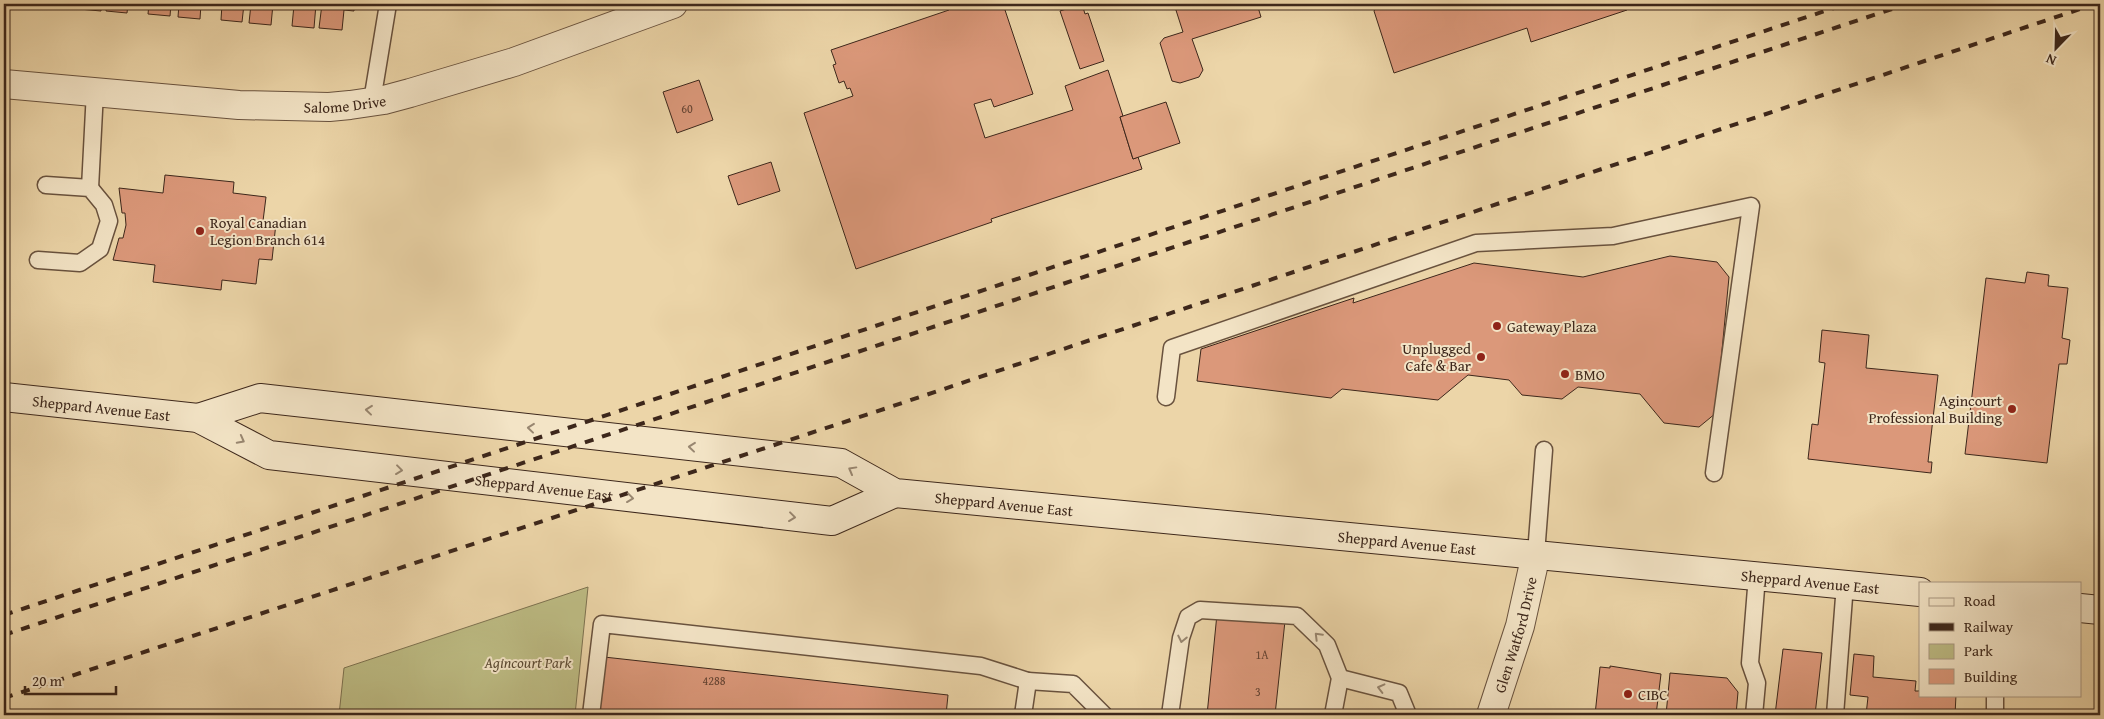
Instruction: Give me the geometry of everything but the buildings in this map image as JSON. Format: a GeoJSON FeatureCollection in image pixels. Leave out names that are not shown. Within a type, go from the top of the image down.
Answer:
{"type":"FeatureCollection","features":[{"type":"Feature","properties":{"kind":"main road","name":"Salome Drive"},"geometry":{"type":"LineString","coordinates":[[4,84],[239,105],[329,107],[410,93],[514,62],[672,4]]}},
{"type":"Feature","properties":{"kind":"main road","name":"Sheppard Avenue East"},"geometry":{"type":"LineString","coordinates":[[4,397],[198,418],[269,455],[832,522],[895,493]]}},
{"type":"Feature","properties":{"kind":"main road","name":"Sheppard Avenue East"},"geometry":{"type":"LineString","coordinates":[[198,418],[260,398],[841,463],[895,493],[1919,592]]}},
{"type":"Feature","properties":{"kind":"main road","name":"Glen Watford Drive"},"geometry":{"type":"LineString","coordinates":[[1491,715],[1520,626],[1536,554]]}},
{"type":"Feature","properties":{"kind":"main road"},"geometry":{"type":"LineString","coordinates":[[2082,608],[2100,610]]}},
{"type":"Feature","properties":{"kind":"lane"},"geometry":{"type":"LineString","coordinates":[[372,101],[388,4]]}},
{"type":"Feature","properties":{"kind":"lane"},"geometry":{"type":"LineString","coordinates":[[38,260],[80,263],[100,249],[110,221],[104,205],[90,188],[95,91]]}},
{"type":"Feature","properties":{"kind":"lane"},"geometry":{"type":"LineString","coordinates":[[46,185],[90,188]]}},
{"type":"Feature","properties":{"kind":"lane"},"geometry":{"type":"LineString","coordinates":[[1166,397],[1172,348],[1476,243],[1613,236],[1751,206],[1714,474]]}},
{"type":"Feature","properties":{"kind":"lane"},"geometry":{"type":"LineString","coordinates":[[1536,554],[1544,450]]}},
{"type":"Feature","properties":{"kind":"lane"},"geometry":{"type":"LineString","coordinates":[[1754,715],[1757,682],[1750,662],[1757,576]]}},
{"type":"Feature","properties":{"kind":"lane"},"geometry":{"type":"LineString","coordinates":[[1834,715],[1845,584]]}},
{"type":"Feature","properties":{"kind":"lane"},"geometry":{"type":"LineString","coordinates":[[1170,715],[1181,638],[1188,617],[1200,610],[1297,616],[1327,645],[1340,678],[1333,715]]}},
{"type":"Feature","properties":{"kind":"lane"},"geometry":{"type":"LineString","coordinates":[[591,715],[602,624],[981,666],[1028,681],[1073,684],[1104,715]]}},
{"type":"Feature","properties":{"kind":"lane"},"geometry":{"type":"LineString","coordinates":[[1340,678],[1399,693],[1408,715]]}},
{"type":"Feature","properties":{"kind":"lane"},"geometry":{"type":"LineString","coordinates":[[1023,715],[1028,681]]}},
{"type":"Feature","properties":{"kind":"lane"},"geometry":{"type":"LineString","coordinates":[[1995,696],[1995,715]]}},
{"type":"Feature","properties":{"kind":"green space","name":"Agincourt Park"},"geometry":{"type":"Polygon","coordinates":[[[588,587],[575,715],[339,715],[344,668],[588,587]]]}},
{"type":"Feature","properties":{"kind":"railway"},"geometry":{"type":"LineString","coordinates":[[4,615],[1846,4]]}},
{"type":"Feature","properties":{"kind":"railway"},"geometry":{"type":"LineString","coordinates":[[4,635],[1907,4]]}},
{"type":"Feature","properties":{"kind":"railway"},"geometry":{"type":"LineString","coordinates":[[4,698],[887,408],[2095,4]]}},
{"type":"Feature","properties":{"kind":"place","name":"Royal Canadian Legion Branch 614"},"geometry":{"type":"Point","coordinates":[200,231]}},
{"type":"Feature","properties":{"kind":"place","name":"Gateway Plaza"},"geometry":{"type":"Point","coordinates":[1497,326]}},
{"type":"Feature","properties":{"kind":"place","name":"Unplugged Cafe & Bar"},"geometry":{"type":"Point","coordinates":[1481,357]}},
{"type":"Feature","properties":{"kind":"place","name":"BMO"},"geometry":{"type":"Point","coordinates":[1565,374]}},
{"type":"Feature","properties":{"kind":"place","name":"Agincourt Professional Building"},"geometry":{"type":"Point","coordinates":[2012,409]}},
{"type":"Feature","properties":{"kind":"place","name":"CIBC"},"geometry":{"type":"Point","coordinates":[1628,694]}}]}
